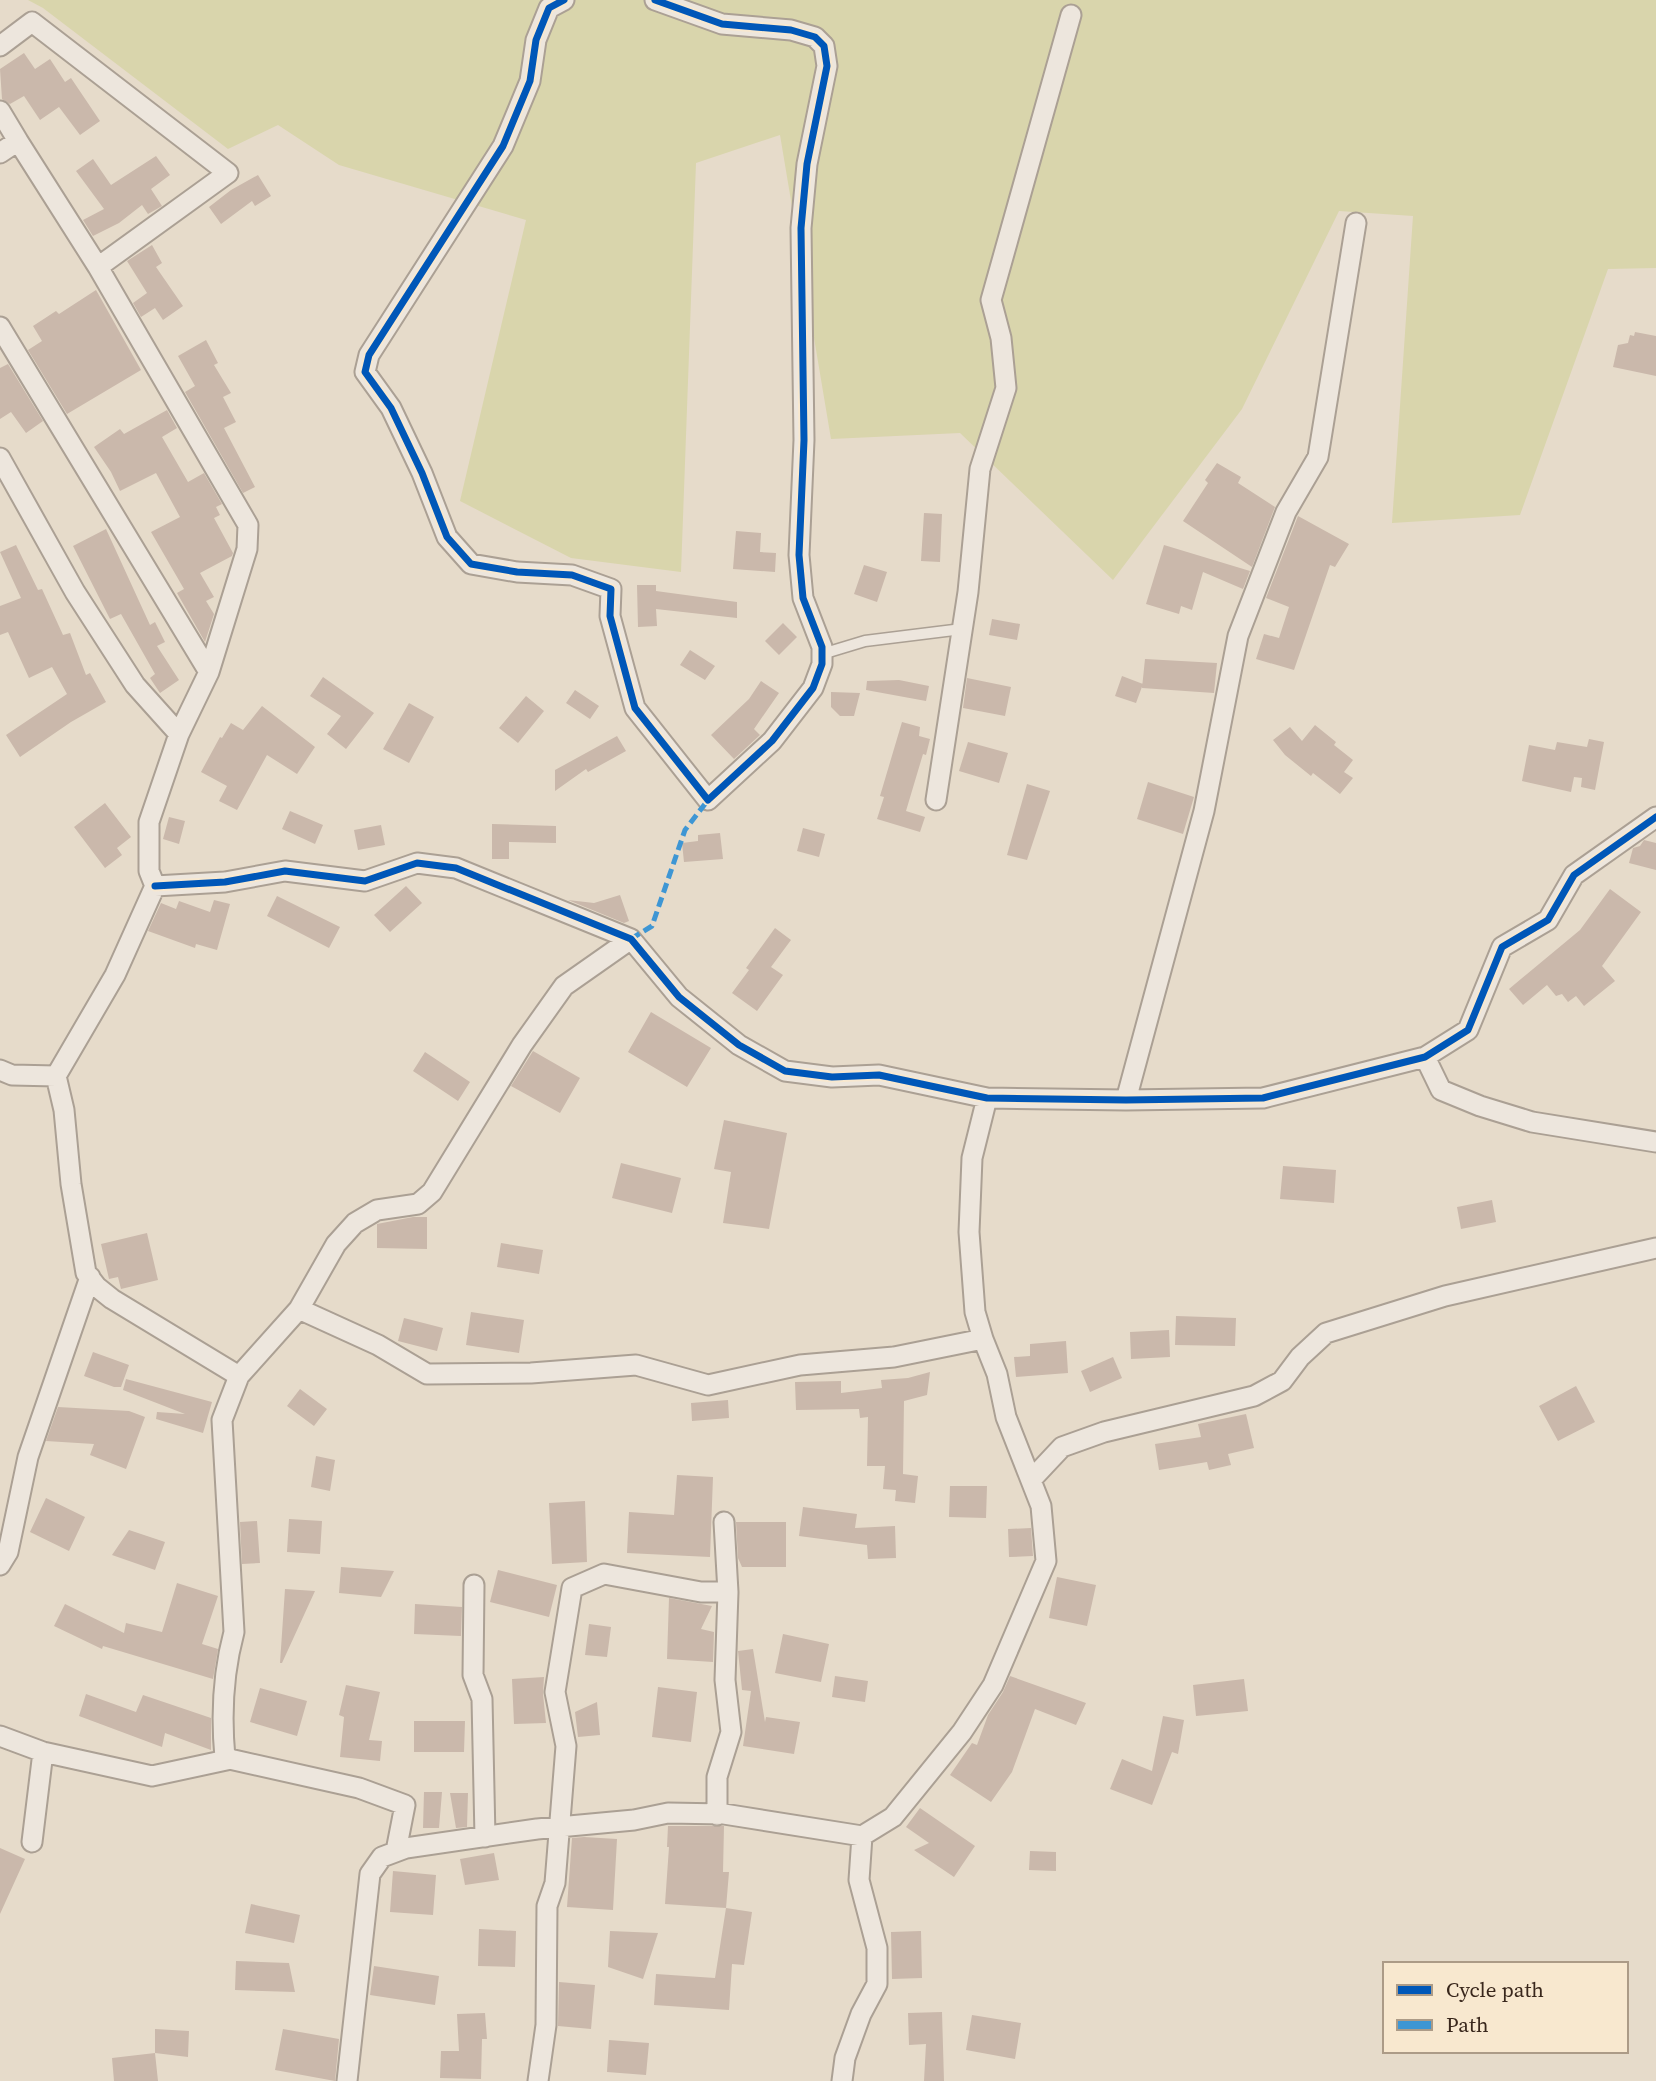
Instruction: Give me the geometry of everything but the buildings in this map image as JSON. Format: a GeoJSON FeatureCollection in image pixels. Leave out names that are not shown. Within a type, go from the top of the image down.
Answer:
{"type":"FeatureCollection","features":[{"type":"Feature","properties":{"kind":"street"},"geometry":{"type":"LineString","coordinates":[[565,0],[550,8],[536,40],[530,81],[503,146],[369,355],[365,372],[391,408],[422,473],[447,537],[471,564],[517,572],[572,575],[611,589],[610,616],[635,708],[708,800],[772,741],[813,688],[822,664],[822,647],[803,598],[799,555],[804,440],[801,228],[807,164],[827,66],[824,46],[815,37],[791,30],[722,24],[655,0]]}},
{"type":"Feature","properties":{"kind":"street"},"geometry":{"type":"LineString","coordinates":[[936,800],[962,629],[980,469],[1006,388],[1001,338],[991,299],[1071,16]]}},
{"type":"Feature","properties":{"kind":"street"},"geometry":{"type":"LineString","coordinates":[[0,46],[32,22],[228,173],[98,267]]}},
{"type":"Feature","properties":{"kind":"street"},"geometry":{"type":"LineString","coordinates":[[0,111],[98,267],[248,525],[247,549],[209,672],[179,734],[149,822],[149,871],[155,886],[115,975],[56,1076],[64,1110],[71,1184],[86,1273],[97,1287],[112,1299],[239,1376]]}},
{"type":"Feature","properties":{"kind":"street"},"geometry":{"type":"LineString","coordinates":[[0,153],[18,141]]}},
{"type":"Feature","properties":{"kind":"street"},"geometry":{"type":"LineString","coordinates":[[1126,1100],[1204,811],[1238,636],[1286,512],[1318,457],[1356,223]]}},
{"type":"Feature","properties":{"kind":"street"},"geometry":{"type":"LineString","coordinates":[[0,327],[209,672]]}},
{"type":"Feature","properties":{"kind":"street"},"geometry":{"type":"LineString","coordinates":[[0,458],[90,615],[135,685],[179,734]]}},
{"type":"Feature","properties":{"kind":"street"},"geometry":{"type":"LineString","coordinates":[[155,886],[225,882],[285,871],[365,881],[417,863],[456,868],[631,939],[678,997],[739,1045],[785,1071],[832,1077],[879,1075],[987,1098],[1263,1098],[1425,1057],[1468,1030],[1502,947],[1548,920],[1574,875],[1656,817]]}},
{"type":"Feature","properties":{"kind":"street"},"geometry":{"type":"LineString","coordinates":[[396,1851],[405,1805],[359,1788],[225,1758],[221,1721],[228,1653],[234,1632],[222,1420],[239,1376],[299,1309],[336,1244],[355,1223],[377,1210],[418,1204],[432,1192],[523,1045],[564,986],[631,939]]}},
{"type":"Feature","properties":{"kind":"street"},"geometry":{"type":"LineString","coordinates":[[1425,1057],[1441,1090],[1480,1107],[1532,1122],[1656,1142]]}},
{"type":"Feature","properties":{"kind":"street"},"geometry":{"type":"LineString","coordinates":[[0,1070],[12,1075],[56,1076]]}},
{"type":"Feature","properties":{"kind":"street"},"geometry":{"type":"LineString","coordinates":[[346,2081],[370,1874],[382,1857],[396,1851],[485,1837],[634,1820],[668,1813],[724,1814],[862,1836],[893,1817],[962,1732],[993,1685],[1046,1561],[1041,1506],[1006,1417],[997,1374],[975,1312],[969,1232],[972,1158],[987,1098]]}},
{"type":"Feature","properties":{"kind":"street"},"geometry":{"type":"LineString","coordinates":[[1031,1480],[1062,1447],[1104,1432],[1254,1396],[1282,1381],[1300,1357],[1326,1333],[1445,1296],[1656,1248]]}},
{"type":"Feature","properties":{"kind":"street"},"geometry":{"type":"LineString","coordinates":[[0,1565],[8,1552],[28,1457],[90,1277]]}},
{"type":"Feature","properties":{"kind":"street"},"geometry":{"type":"LineString","coordinates":[[299,1309],[378,1345],[427,1374],[531,1373],[636,1364],[708,1385],[800,1366],[894,1357],[983,1339]]}},
{"type":"Feature","properties":{"kind":"street"},"geometry":{"type":"LineString","coordinates":[[717,1815],[717,1777],[731,1732],[725,1680],[728,1592],[724,1522]]}},
{"type":"Feature","properties":{"kind":"street"},"geometry":{"type":"LineString","coordinates":[[538,2081],[546,2025],[547,1906],[555,1883],[566,1746],[555,1692],[572,1588],[604,1574],[701,1592],[728,1592]]}},
{"type":"Feature","properties":{"kind":"street"},"geometry":{"type":"LineString","coordinates":[[474,1584],[473,1675],[482,1699],[485,1837]]}},
{"type":"Feature","properties":{"kind":"street"},"geometry":{"type":"LineString","coordinates":[[0,1736],[43,1752],[152,1776],[231,1759]]}},
{"type":"Feature","properties":{"kind":"street"},"geometry":{"type":"LineString","coordinates":[[33,1842],[43,1752]]}},
{"type":"Feature","properties":{"kind":"street"},"geometry":{"type":"LineString","coordinates":[[842,2081],[845,2058],[861,2014],[877,1984],[877,1948],[859,1880],[862,1836]]}},
{"type":"Feature","properties":{"kind":"lane"},"geometry":{"type":"LineString","coordinates":[[822,654],[865,641],[962,629]]}},
{"type":"Feature","properties":{"kind":"shaded area"},"geometry":{"type":"Polygon","coordinates":[[[28,0],[1656,0],[1656,268],[1608,269],[1520,515],[1392,523],[1413,216],[1339,211],[1242,409],[1113,580],[960,433],[831,439],[780,135],[696,163],[681,572],[571,558],[460,501],[526,220],[339,165],[278,125],[228,149],[43,8],[28,0]]]}},
{"type":"Feature","properties":{"kind":"marked path"},"geometry":{"type":"LineString","coordinates":[[631,939],[652,926],[685,830],[708,800]]}},
{"type":"Feature","properties":{"kind":"cycle path"},"geometry":{"type":"LineString","coordinates":[[564,0],[549,8],[536,40],[530,81],[503,146],[369,355],[365,372],[391,408],[422,473],[447,537],[471,564],[517,572],[572,575],[611,589],[610,616],[635,708],[708,800],[772,741],[813,688],[822,664],[822,647],[803,598],[799,555],[804,440],[801,228],[807,164],[827,66],[824,46],[815,37],[791,30],[722,24],[655,0]]}},
{"type":"Feature","properties":{"kind":"cycle path"},"geometry":{"type":"LineString","coordinates":[[155,886],[225,882],[285,871],[365,881],[417,863],[456,868],[631,939],[679,997],[739,1045],[785,1071],[832,1077],[879,1075],[987,1098],[1263,1098],[1425,1057],[1468,1030],[1502,947],[1548,920],[1574,875],[1656,817]]}}]}
